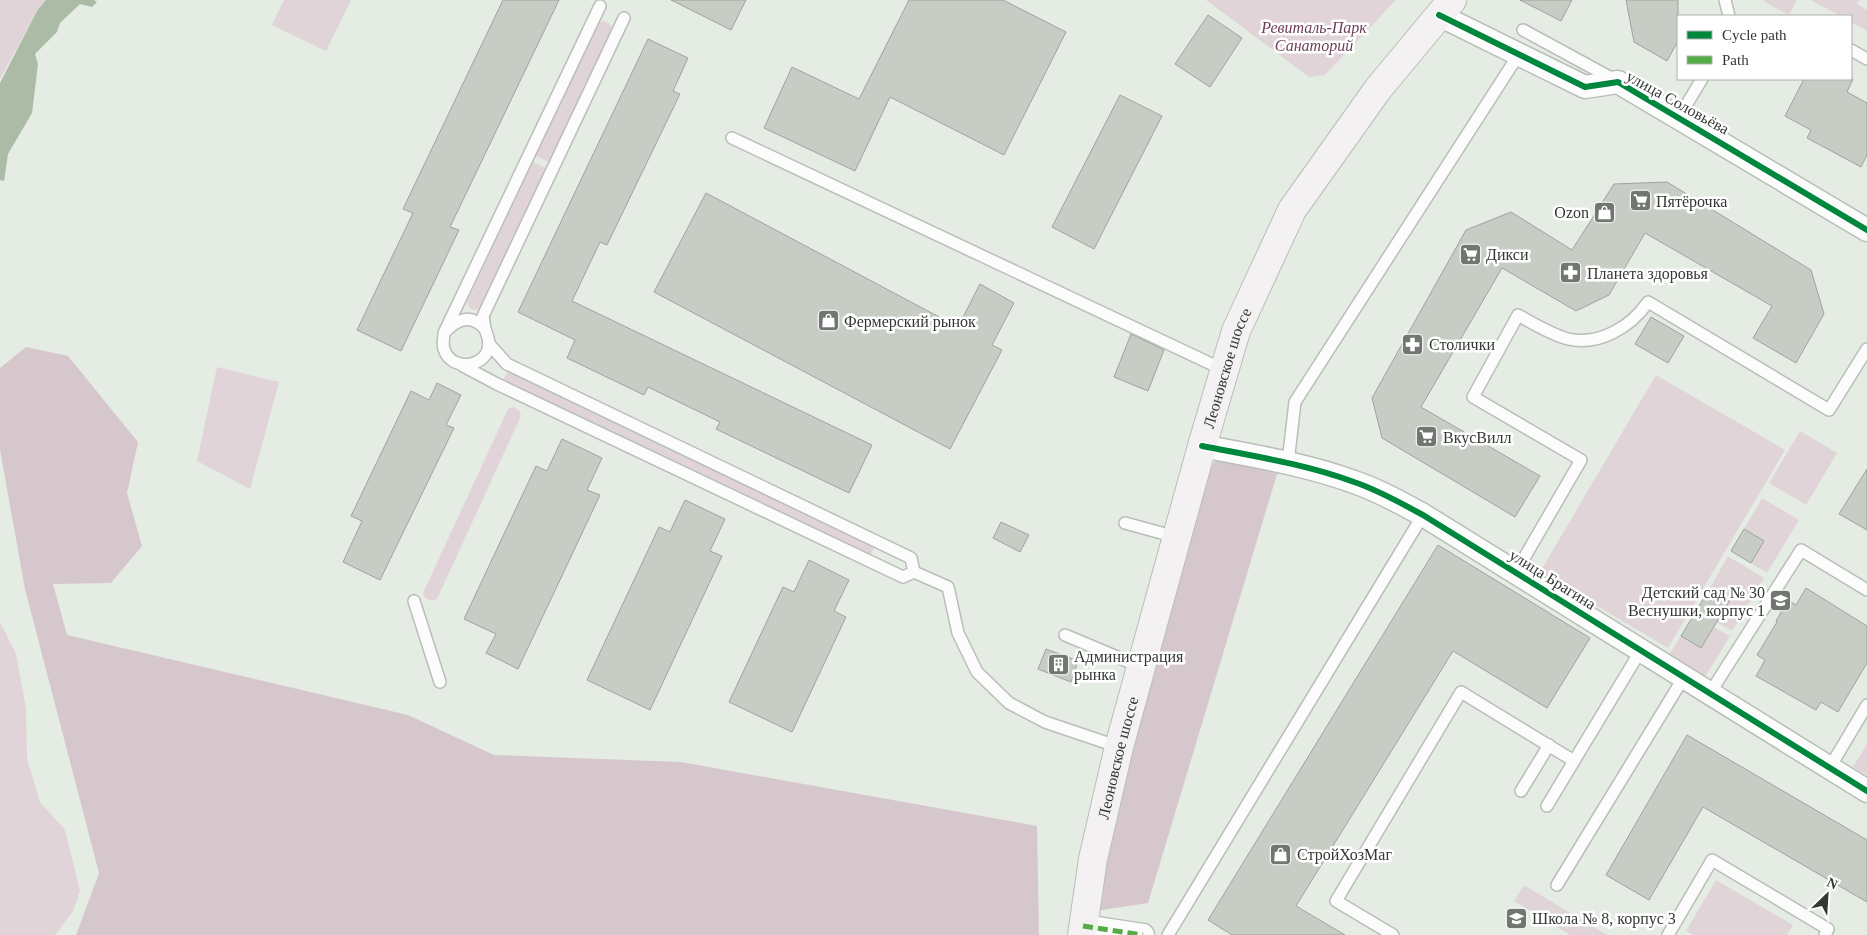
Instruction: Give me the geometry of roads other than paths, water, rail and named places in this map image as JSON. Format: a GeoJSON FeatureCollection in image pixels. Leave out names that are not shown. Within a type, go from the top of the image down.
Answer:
{"type":"FeatureCollection","features":[{"type":"Feature","properties":{"kind":"main road","name":"Леоновское шоссе"},"geometry":{"type":"LineString","coordinates":[[1082,930],[1093,859],[1119,746],[1176,537],[1236,330],[1292,210],[1378,89],[1446,7]]}},
{"type":"Feature","properties":{"kind":"street","name":"улица Соловьёва"},"geometry":{"type":"LineString","coordinates":[[1446,7],[1519,54],[1585,88],[1618,82],[1867,230]]}},
{"type":"Feature","properties":{"kind":"street","name":"улица Брагина"},"geometry":{"type":"LineString","coordinates":[[1202,446],[1288,462],[1356,482],[1424,515],[1867,791]]}},
{"type":"Feature","properties":{"kind":"street"},"geometry":{"type":"LineString","coordinates":[[1082,930],[1143,935]]}},
{"type":"Feature","properties":{"kind":"lane"},"geometry":{"type":"LineString","coordinates":[[1724,0],[1729,15]]}},
{"type":"Feature","properties":{"kind":"lane"},"geometry":{"type":"LineString","coordinates":[[600,6],[444,333],[443,348],[450,360],[903,577],[914,572],[948,587],[958,633],[977,672],[1008,703],[1044,722],[1119,746]]}},
{"type":"Feature","properties":{"kind":"lane"},"geometry":{"type":"LineString","coordinates":[[624,18],[483,316],[489,344],[507,364],[911,558],[914,572]]}},
{"type":"Feature","properties":{"kind":"lane"},"geometry":{"type":"LineString","coordinates":[[1523,30],[1618,82]]}},
{"type":"Feature","properties":{"kind":"lane"},"geometry":{"type":"LineString","coordinates":[[1852,51],[1867,59]]}},
{"type":"Feature","properties":{"kind":"lane"},"geometry":{"type":"LineString","coordinates":[[1288,462],[1295,402],[1519,54]]}},
{"type":"Feature","properties":{"kind":"lane"},"geometry":{"type":"LineString","coordinates":[[1679,117],[1701,80]]}},
{"type":"Feature","properties":{"kind":"lane"},"geometry":{"type":"LineString","coordinates":[[732,138],[1224,370]]}},
{"type":"Feature","properties":{"kind":"lane"},"geometry":{"type":"LineString","coordinates":[[1516,572],[1581,460],[1473,397],[1518,315],[1559,336],[1578,340],[1590,340],[1601,338],[1622,328],[1641,312],[1648,302],[1829,410],[1867,349]]}},
{"type":"Feature","properties":{"kind":"lane"},"geometry":{"type":"LineString","coordinates":[[444,333],[454,322],[465,319],[477,322],[485,329]]}},
{"type":"Feature","properties":{"kind":"lane"},"geometry":{"type":"LineString","coordinates":[[463,366],[475,364],[485,356],[489,344]]}},
{"type":"Feature","properties":{"kind":"lane"},"geometry":{"type":"LineString","coordinates":[[1168,935],[1424,515]]}},
{"type":"Feature","properties":{"kind":"lane"},"geometry":{"type":"LineString","coordinates":[[1125,523],[1176,537]]}},
{"type":"Feature","properties":{"kind":"lane"},"geometry":{"type":"LineString","coordinates":[[1710,693],[1801,550],[1867,590]]}},
{"type":"Feature","properties":{"kind":"lane"},"geometry":{"type":"LineString","coordinates":[[414,601],[440,682]]}},
{"type":"Feature","properties":{"kind":"lane"},"geometry":{"type":"LineString","coordinates":[[1064,635],[1141,667]]}},
{"type":"Feature","properties":{"kind":"lane"},"geometry":{"type":"LineString","coordinates":[[1547,806],[1641,650]]}},
{"type":"Feature","properties":{"kind":"lane"},"geometry":{"type":"LineString","coordinates":[[1557,885],[1684,677]]}},
{"type":"Feature","properties":{"kind":"lane"},"geometry":{"type":"LineString","coordinates":[[1393,935],[1336,901],[1461,692],[1574,761]]}},
{"type":"Feature","properties":{"kind":"lane"},"geometry":{"type":"LineString","coordinates":[[1830,767],[1867,705]]}},
{"type":"Feature","properties":{"kind":"lane"},"geometry":{"type":"LineString","coordinates":[[1521,791],[1549,745]]}},
{"type":"Feature","properties":{"kind":"lane"},"geometry":{"type":"LineString","coordinates":[[1668,935],[1712,860],[1828,929],[1824,935]]}},
{"type":"Feature","properties":{"kind":"place","name":"Пятёрочка"},"geometry":{"type":"Point","coordinates":[1640,201]}},
{"type":"Feature","properties":{"kind":"place","name":"Ozon"},"geometry":{"type":"Point","coordinates":[1605,212]}},
{"type":"Feature","properties":{"kind":"place","name":"Дикси"},"geometry":{"type":"Point","coordinates":[1470,254]}},
{"type":"Feature","properties":{"kind":"place","name":"Планета здоровья"},"geometry":{"type":"Point","coordinates":[1571,273]}},
{"type":"Feature","properties":{"kind":"place","name":"Фермерский рынок"},"geometry":{"type":"Point","coordinates":[828,321]}},
{"type":"Feature","properties":{"kind":"place","name":"Столички"},"geometry":{"type":"Point","coordinates":[1413,344]}},
{"type":"Feature","properties":{"kind":"place","name":"ВкусВилл"},"geometry":{"type":"Point","coordinates":[1427,437]}},
{"type":"Feature","properties":{"kind":"place","name":"Детский сад № 30 Веснушки, корпус 1"},"geometry":{"type":"Point","coordinates":[1781,601]}},
{"type":"Feature","properties":{"kind":"place","name":"Администрация рынка"},"geometry":{"type":"Point","coordinates":[1058,665]}},
{"type":"Feature","properties":{"kind":"place","name":"СтройХозМаг"},"geometry":{"type":"Point","coordinates":[1281,854]}},
{"type":"Feature","properties":{"kind":"place","name":"Школа № 8, корпус 3"},"geometry":{"type":"Point","coordinates":[1516,918]}},
{"type":"Feature","properties":{"kind":"park label","name":"Ревиталь-Парк Санаторий"},"geometry":{"type":"Point","coordinates":[1314,36]}}]}
